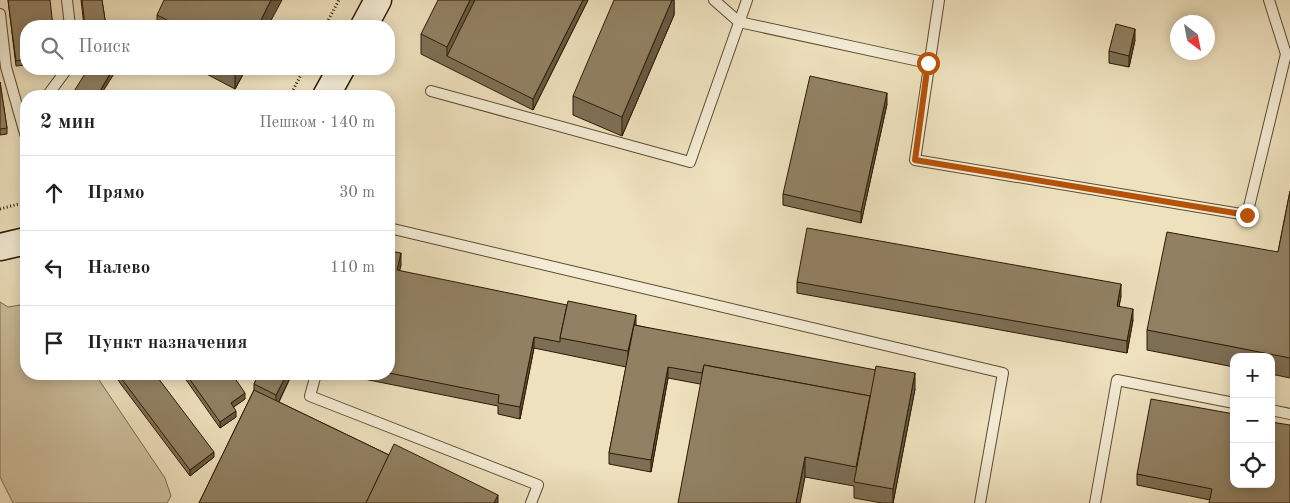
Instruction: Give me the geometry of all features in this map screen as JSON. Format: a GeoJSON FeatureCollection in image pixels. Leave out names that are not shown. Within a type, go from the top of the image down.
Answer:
{"type":"FeatureCollection","features":[{"type":"Feature","properties":{"kind":"main road"},"geometry":{"type":"LineString","coordinates":[[367,20],[378,0]]}},
{"type":"Feature","properties":{"kind":"main road"},"geometry":{"type":"LineString","coordinates":[[329,90],[338,75]]}},
{"type":"Feature","properties":{"kind":"main road"},"geometry":{"type":"LineString","coordinates":[[0,247],[20,242]]}},
{"type":"Feature","properties":{"kind":"lane"},"geometry":{"type":"LineString","coordinates":[[67,0],[69,20]]}},
{"type":"Feature","properties":{"kind":"lane"},"geometry":{"type":"LineString","coordinates":[[714,0],[739,22],[928,63]]}},
{"type":"Feature","properties":{"kind":"lane"},"geometry":{"type":"LineString","coordinates":[[431,91],[690,162],[747,0]]}},
{"type":"Feature","properties":{"kind":"lane"},"geometry":{"type":"LineString","coordinates":[[939,0],[928,63],[915,160],[1247,215],[1286,54],[1269,0]]}},
{"type":"Feature","properties":{"kind":"lane"},"geometry":{"type":"LineString","coordinates":[[0,14],[6,67],[20,113]]}},
{"type":"Feature","properties":{"kind":"lane"},"geometry":{"type":"LineString","coordinates":[[51,90],[63,75]]}},
{"type":"Feature","properties":{"kind":"lane"},"geometry":{"type":"LineString","coordinates":[[395,229],[1003,373],[980,503]]}},
{"type":"Feature","properties":{"kind":"lane"},"geometry":{"type":"LineString","coordinates":[[314,380],[310,396],[538,485],[531,503]]}},
{"type":"Feature","properties":{"kind":"lane"},"geometry":{"type":"LineString","coordinates":[[1095,503],[1117,380],[1230,402]]}},
{"type":"Feature","properties":{"kind":"lane"},"geometry":{"type":"LineString","coordinates":[[1275,411],[1290,414]]}},
{"type":"Feature","properties":{"kind":"path"},"geometry":{"type":"LineString","coordinates":[[329,20],[339,0]]}},
{"type":"Feature","properties":{"kind":"path"},"geometry":{"type":"LineString","coordinates":[[293,90],[301,75]]}},
{"type":"Feature","properties":{"kind":"path"},"geometry":{"type":"LineString","coordinates":[[0,209],[20,204]]}},
{"type":"Feature","properties":{"kind":"shaded area"},"geometry":{"type":"Polygon","coordinates":[[[0,302],[8,307],[20,305],[20,380],[99,380],[165,478],[171,496],[167,503],[13,503],[0,477],[0,302]]]}},
{"type":"Feature","properties":{"kind":"building"},"geometry":{"type":"Polygon","coordinates":[[[8,0],[50,0],[52,20],[20,20],[20,60],[16,61],[8,0]]]}},
{"type":"Feature","properties":{"kind":"building"},"geometry":{"type":"Polygon","coordinates":[[[82,0],[102,0],[105,20],[84,20],[82,0]]]}},
{"type":"Feature","properties":{"kind":"building"},"geometry":{"type":"Polygon","coordinates":[[[164,0],[271,0],[261,20],[167,20],[157,15],[164,0]]]}},
{"type":"Feature","properties":{"kind":"building"},"geometry":{"type":"Polygon","coordinates":[[[438,0],[470,0],[447,47],[421,34],[438,0]]]}},
{"type":"Feature","properties":{"kind":"building"},"geometry":{"type":"Polygon","coordinates":[[[475,0],[583,0],[533,99],[447,56],[475,0]]]}},
{"type":"Feature","properties":{"kind":"building"},"geometry":{"type":"Polygon","coordinates":[[[614,0],[672,0],[622,117],[573,96],[614,0]]]}},
{"type":"Feature","properties":{"kind":"building"},"geometry":{"type":"Polygon","coordinates":[[[1116,24],[1135,29],[1129,56],[1109,51],[1116,24]]]}},
{"type":"Feature","properties":{"kind":"building"},"geometry":{"type":"Polygon","coordinates":[[[84,75],[109,75],[101,90],[75,90],[84,75]]]}},
{"type":"Feature","properties":{"kind":"building"},"geometry":{"type":"Polygon","coordinates":[[[810,76],[887,93],[861,212],[783,194],[810,76]]]}},
{"type":"Feature","properties":{"kind":"building"},"geometry":{"type":"Polygon","coordinates":[[[0,82],[7,128],[0,129],[0,82]]]}},
{"type":"Feature","properties":{"kind":"building"},"geometry":{"type":"Polygon","coordinates":[[[1290,191],[1290,358],[1275,355],[1275,353],[1264,353],[1147,330],[1167,232],[1278,252],[1290,191]]]}},
{"type":"Feature","properties":{"kind":"building"},"geometry":{"type":"Polygon","coordinates":[[[807,228],[1121,284],[1117,306],[1133,309],[1127,341],[797,282],[807,228]]]}},
{"type":"Feature","properties":{"kind":"building"},"geometry":{"type":"Polygon","coordinates":[[[395,252],[401,253],[397,270],[567,305],[560,342],[534,337],[520,407],[498,403],[499,395],[395,374],[395,252]]]}},
{"type":"Feature","properties":{"kind":"building"},"geometry":{"type":"Polygon","coordinates":[[[568,301],[636,315],[628,351],[560,338],[568,301]]]}},
{"type":"Feature","properties":{"kind":"building"},"geometry":{"type":"Polygon","coordinates":[[[634,325],[876,370],[870,401],[870,396],[704,365],[702,373],[668,367],[651,460],[609,453],[634,325]]]}},
{"type":"Feature","properties":{"kind":"building"},"geometry":{"type":"Polygon","coordinates":[[[704,365],[870,396],[856,467],[805,457],[796,503],[678,503],[704,365]]]}},
{"type":"Feature","properties":{"kind":"building"},"geometry":{"type":"Polygon","coordinates":[[[876,366],[915,373],[893,489],[854,482],[876,366]]]}},
{"type":"Feature","properties":{"kind":"building"},"geometry":{"type":"Polygon","coordinates":[[[122,380],[160,380],[214,452],[190,470],[122,380]]]}},
{"type":"Feature","properties":{"kind":"building"},"geometry":{"type":"Polygon","coordinates":[[[190,380],[236,380],[245,393],[231,403],[236,411],[220,422],[190,380]]]}},
{"type":"Feature","properties":{"kind":"building"},"geometry":{"type":"Polygon","coordinates":[[[256,380],[284,380],[276,395],[254,384],[256,380]]]}},
{"type":"Feature","properties":{"kind":"building"},"geometry":{"type":"Polygon","coordinates":[[[254,390],[389,455],[366,503],[199,503],[254,390]]]}},
{"type":"Feature","properties":{"kind":"building"},"geometry":{"type":"Polygon","coordinates":[[[1151,399],[1230,413],[1230,488],[1275,488],[1275,423],[1290,425],[1290,503],[1209,503],[1212,489],[1137,474],[1151,399]]]}},
{"type":"Feature","properties":{"kind":"building"},"geometry":{"type":"Polygon","coordinates":[[[394,444],[498,495],[494,503],[366,503],[394,444]]]}},
{"type":"Feature","properties":{"kind":"route"},"geometry":{"type":"LineString","coordinates":[[928,63],[915,160],[1247,215]]}}]}
